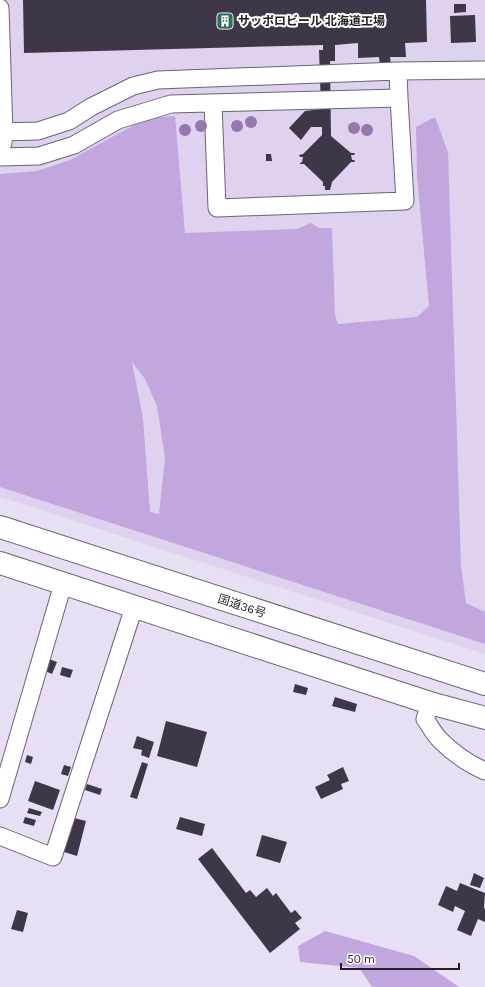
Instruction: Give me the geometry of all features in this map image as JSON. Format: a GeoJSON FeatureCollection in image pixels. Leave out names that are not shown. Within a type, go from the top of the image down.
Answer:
{"type":"FeatureCollection","features":[{"type":"Feature","properties":{"kind":"highway","name":"国道36号"},"geometry":{"type":"LineString","coordinates":[[0,527],[485,684]]}},
{"type":"Feature","properties":{"kind":"highway"},"geometry":{"type":"LineString","coordinates":[[0,563],[430,703],[485,718]]}},
{"type":"Feature","properties":{"kind":"street"},"geometry":{"type":"LineString","coordinates":[[0,8],[1,157],[39,156],[74,145],[118,120],[140,112],[171,104],[399,98]]}},
{"type":"Feature","properties":{"kind":"street"},"geometry":{"type":"LineString","coordinates":[[2,132],[38,131],[69,121],[91,107],[133,86],[158,80],[398,71],[485,70]]}},
{"type":"Feature","properties":{"kind":"street"},"geometry":{"type":"LineString","coordinates":[[206,78],[210,103],[217,208],[405,201],[398,71]]}},
{"type":"Feature","properties":{"kind":"street"},"geometry":{"type":"LineString","coordinates":[[0,799],[63,584]]}},
{"type":"Feature","properties":{"kind":"street"},"geometry":{"type":"LineString","coordinates":[[0,836],[53,857],[134,607]]}},
{"type":"Feature","properties":{"kind":"street"},"geometry":{"type":"LineString","coordinates":[[430,703],[425,719],[440,740],[477,768],[485,771]]}},
{"type":"Feature","properties":{"kind":"shaded area"},"geometry":{"type":"Polygon","coordinates":[[[0,0],[485,0],[485,654],[0,497],[0,0]]]}},
{"type":"Feature","properties":{"kind":"shaded area"},"geometry":{"type":"Polygon","coordinates":[[[175,116],[185,233],[297,229],[311,223],[319,228],[332,228],[335,315],[338,324],[417,317],[429,306],[417,176],[416,127],[435,117],[448,152],[461,566],[466,603],[485,612],[485,644],[0,487],[0,174],[37,171],[70,160],[147,118],[175,116]],[[132,362],[143,419],[150,512],[159,514],[165,458],[157,406],[145,379],[132,362]]]}},
{"type":"Feature","properties":{"kind":"shaded area"},"geometry":{"type":"Polygon","coordinates":[[[325,931],[414,956],[459,987],[372,987],[359,968],[300,962],[298,946],[325,931]]]}},
{"type":"Feature","properties":{"kind":"building","name":"サッポロビール 北海道工場"},"geometry":{"type":"Polygon","coordinates":[[[23,0],[426,0],[427,42],[405,43],[406,57],[390,57],[391,64],[380,65],[379,57],[358,58],[358,43],[335,45],[335,61],[330,61],[331,136],[351,153],[355,153],[354,155],[351,155],[352,160],[355,160],[354,162],[351,162],[332,182],[330,190],[325,190],[323,182],[304,164],[300,164],[303,157],[300,157],[299,155],[303,154],[322,135],[322,127],[311,127],[301,140],[289,128],[305,111],[321,109],[319,50],[323,50],[323,45],[24,53],[23,0]]]}},
{"type":"Feature","properties":{"kind":"building"},"geometry":{"type":"Polygon","coordinates":[[[454,4],[466,4],[466,12],[454,13],[454,4]]]}},
{"type":"Feature","properties":{"kind":"building"},"geometry":{"type":"Polygon","coordinates":[[[475,15],[476,42],[451,43],[450,16],[475,15]]]}},
{"type":"Feature","properties":{"kind":"building"},"geometry":{"type":"Polygon","coordinates":[[[266,154],[271,154],[272,161],[266,161],[266,154]]]}},
{"type":"Feature","properties":{"kind":"building"},"geometry":{"type":"Polygon","coordinates":[[[49,659],[57,662],[52,674],[45,671],[49,659]]]}},
{"type":"Feature","properties":{"kind":"building"},"geometry":{"type":"Polygon","coordinates":[[[62,667],[73,670],[70,678],[60,675],[62,667]]]}},
{"type":"Feature","properties":{"kind":"building"},"geometry":{"type":"Polygon","coordinates":[[[295,684],[308,688],[306,695],[293,692],[295,684]]]}},
{"type":"Feature","properties":{"kind":"building"},"geometry":{"type":"Polygon","coordinates":[[[335,697],[357,704],[355,712],[332,706],[335,697]]]}},
{"type":"Feature","properties":{"kind":"building"},"geometry":{"type":"Polygon","coordinates":[[[166,721],[207,732],[197,767],[157,756],[166,721]]]}},
{"type":"Feature","properties":{"kind":"building"},"geometry":{"type":"Polygon","coordinates":[[[137,736],[154,742],[149,758],[141,755],[142,750],[133,748],[137,736]]]}},
{"type":"Feature","properties":{"kind":"building"},"geometry":{"type":"Polygon","coordinates":[[[27,755],[33,757],[31,764],[25,762],[27,755]]]}},
{"type":"Feature","properties":{"kind":"building"},"geometry":{"type":"Polygon","coordinates":[[[142,762],[148,764],[137,799],[130,797],[142,762]]]}},
{"type":"Feature","properties":{"kind":"building"},"geometry":{"type":"Polygon","coordinates":[[[64,765],[71,767],[68,776],[61,774],[64,765]]]}},
{"type":"Feature","properties":{"kind":"building"},"geometry":{"type":"Polygon","coordinates":[[[343,767],[349,781],[341,784],[343,789],[321,799],[315,787],[330,780],[327,775],[343,767]]]}},
{"type":"Feature","properties":{"kind":"building"},"geometry":{"type":"Polygon","coordinates":[[[35,781],[60,790],[53,810],[28,801],[35,781]]]}},
{"type":"Feature","properties":{"kind":"building"},"geometry":{"type":"Polygon","coordinates":[[[87,784],[102,789],[100,795],[85,790],[87,784]]]}},
{"type":"Feature","properties":{"kind":"building"},"geometry":{"type":"Polygon","coordinates":[[[29,808],[42,812],[40,816],[27,813],[29,808]]]}},
{"type":"Feature","properties":{"kind":"building"},"geometry":{"type":"Polygon","coordinates":[[[25,817],[36,820],[34,826],[23,823],[25,817]]]}},
{"type":"Feature","properties":{"kind":"building"},"geometry":{"type":"Polygon","coordinates":[[[180,817],[205,824],[202,836],[176,829],[180,817]]]}},
{"type":"Feature","properties":{"kind":"building"},"geometry":{"type":"Polygon","coordinates":[[[74,818],[86,821],[77,856],[64,852],[74,818]]]}},
{"type":"Feature","properties":{"kind":"building"},"geometry":{"type":"Polygon","coordinates":[[[262,835],[287,842],[280,863],[256,856],[262,835]]]}},
{"type":"Feature","properties":{"kind":"building"},"geometry":{"type":"Polygon","coordinates":[[[212,848],[246,893],[250,890],[256,897],[267,888],[273,896],[276,893],[291,913],[295,910],[302,918],[295,923],[300,929],[270,953],[198,859],[212,848]]]}},
{"type":"Feature","properties":{"kind":"building"},"geometry":{"type":"Polygon","coordinates":[[[474,873],[484,878],[480,888],[470,885],[474,873]]]}},
{"type":"Feature","properties":{"kind":"building"},"geometry":{"type":"Polygon","coordinates":[[[460,883],[485,893],[485,922],[478,919],[471,936],[457,930],[465,911],[455,906],[453,912],[438,905],[446,886],[457,891],[460,883]]]}},
{"type":"Feature","properties":{"kind":"building"},"geometry":{"type":"Polygon","coordinates":[[[17,910],[28,913],[23,932],[11,929],[17,910]]]}},
{"type":"Feature","properties":{"kind":"place","name":"サッポロビール 北海道工場"},"geometry":{"type":"Point","coordinates":[225,21]}}]}
